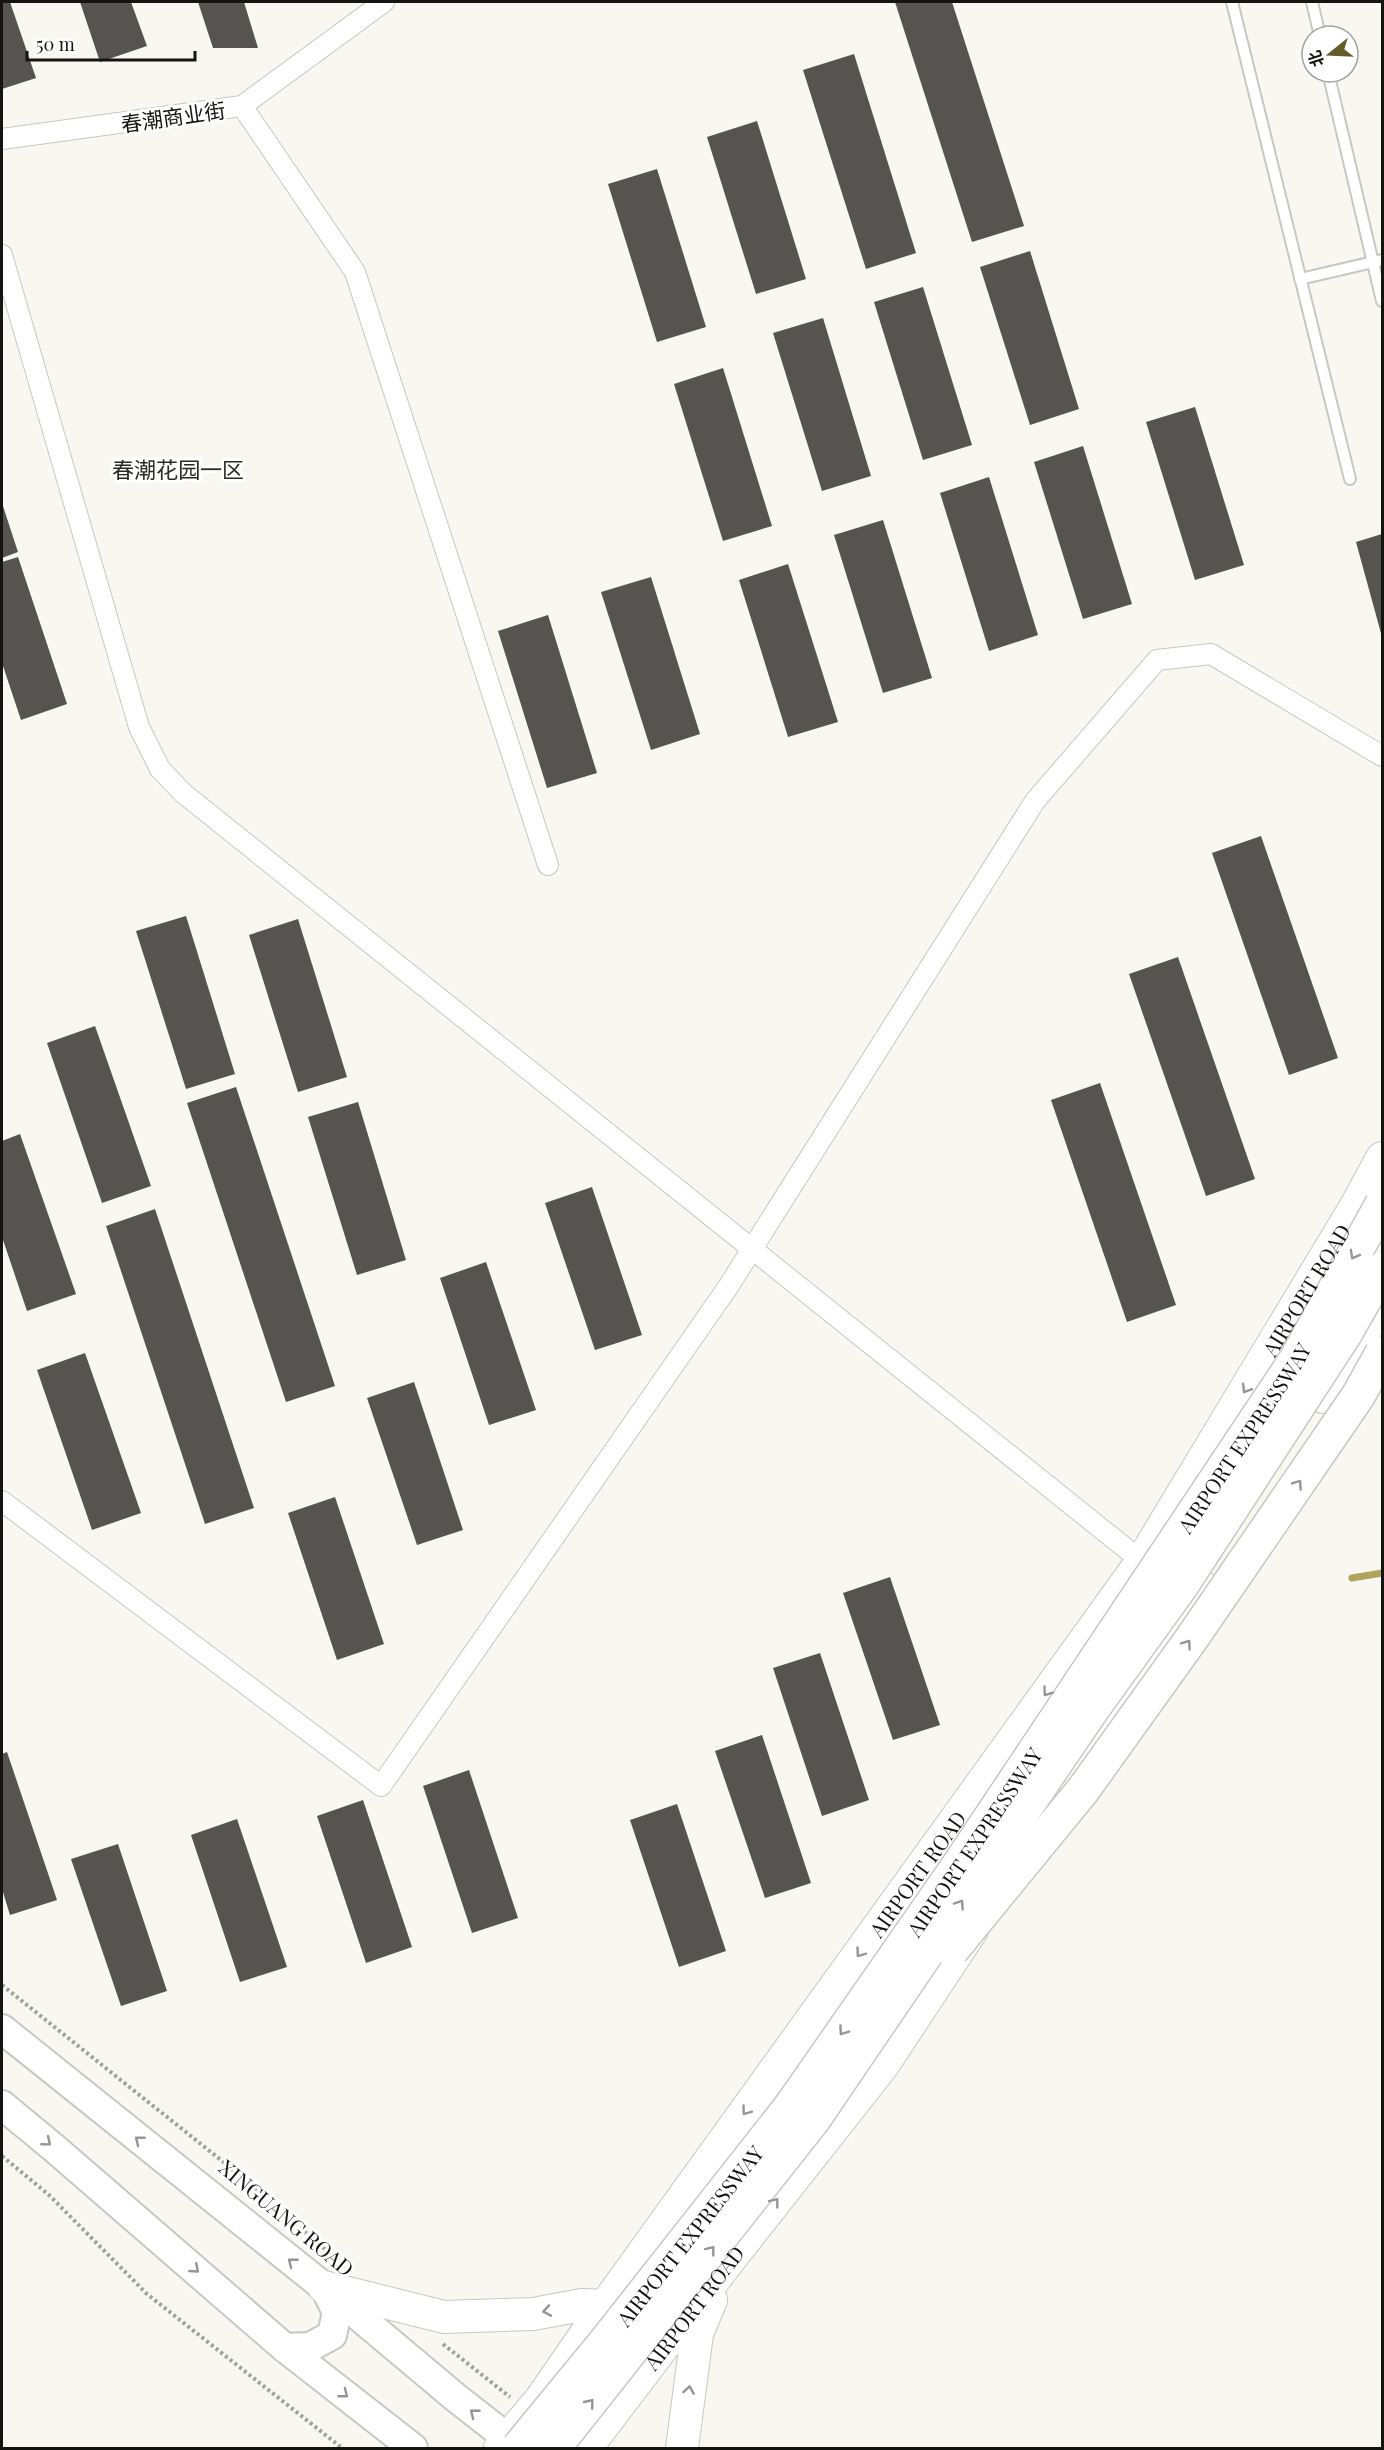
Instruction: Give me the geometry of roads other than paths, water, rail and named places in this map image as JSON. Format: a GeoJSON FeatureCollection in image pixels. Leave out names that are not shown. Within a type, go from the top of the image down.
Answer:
{"type":"FeatureCollection","features":[{"type":"Feature","properties":{"kind":"highway","name":"AIRPORT EXPRESSWAY"},"geometry":{"type":"LineString","coordinates":[[512,2446],[606,2341],[790,2106],[952,1875],[1295,1361],[1383,1204]]}},
{"type":"Feature","properties":{"kind":"highway","name":"AIRPORT EXPRESSWAY"},"geometry":{"type":"LineString","coordinates":[[554,2448],[814,2119],[1094,1707],[1182,1585],[1345,1334],[1383,1269]]}},
{"type":"Feature","properties":{"kind":"highway"},"geometry":{"type":"LineString","coordinates":[[814,2119],[1083,1790],[1192,1638],[1351,1406],[1383,1353]]}},
{"type":"Feature","properties":{"kind":"main road","name":"AIRPORT ROAD"},"geometry":{"type":"LineString","coordinates":[[512,2446],[530,2413],[605,2306],[1142,1562],[1383,1158]]}},
{"type":"Feature","properties":{"kind":"main road","name":"AIRPORT ROAD"},"geometry":{"type":"LineString","coordinates":[[586,2448],[723,2268],[883,2065],[1351,1356],[1383,1301]]}},
{"type":"Feature","properties":{"kind":"main road","name":"XINGUANG ROAD"},"geometry":{"type":"LineString","coordinates":[[2,2029],[334,2276],[455,2397],[512,2446]]}},
{"type":"Feature","properties":{"kind":"main road"},"geometry":{"type":"LineString","coordinates":[[2,2105],[285,2348],[413,2448]]}},
{"type":"Feature","properties":{"kind":"main road"},"geometry":{"type":"LineString","coordinates":[[682,2448],[685,2412],[698,2334],[723,2268]]}},
{"type":"Feature","properties":{"kind":"main road"},"geometry":{"type":"LineString","coordinates":[[285,2348],[310,2347],[332,2335],[337,2312],[334,2276],[444,2317],[532,2314],[582,2305],[605,2306]]}},
{"type":"Feature","properties":{"kind":"street","name":"春潮商业街"},"geometry":{"type":"LineString","coordinates":[[2,139],[242,106],[384,2]]}},
{"type":"Feature","properties":{"kind":"street"},"geometry":{"type":"LineString","coordinates":[[242,106],[355,272],[548,865]]}},
{"type":"Feature","properties":{"kind":"street"},"geometry":{"type":"LineString","coordinates":[[2,255],[140,727],[160,769],[183,793],[1190,1600]]}},
{"type":"Feature","properties":{"kind":"street"},"geometry":{"type":"LineString","coordinates":[[2,1501],[381,1786],[728,1287],[1035,801],[1157,660],[1211,654],[1383,756]]}},
{"type":"Feature","properties":{"kind":"lane"},"geometry":{"type":"LineString","coordinates":[[1232,2],[1350,479]]}},
{"type":"Feature","properties":{"kind":"lane"},"geometry":{"type":"LineString","coordinates":[[1312,2],[1317,24]]}},
{"type":"Feature","properties":{"kind":"lane"},"geometry":{"type":"LineString","coordinates":[[1331,84],[1378,261],[1383,301]]}},
{"type":"Feature","properties":{"kind":"lane"},"geometry":{"type":"LineString","coordinates":[[1300,279],[1378,261]]}},
{"type":"Feature","properties":{"kind":"waterway"},"geometry":{"type":"LineString","coordinates":[[1352,1578],[1382,1573]]}},
{"type":"Feature","properties":{"kind":"district","name":"春潮花园一区"},"geometry":{"type":"Point","coordinates":[178,469]}}]}
